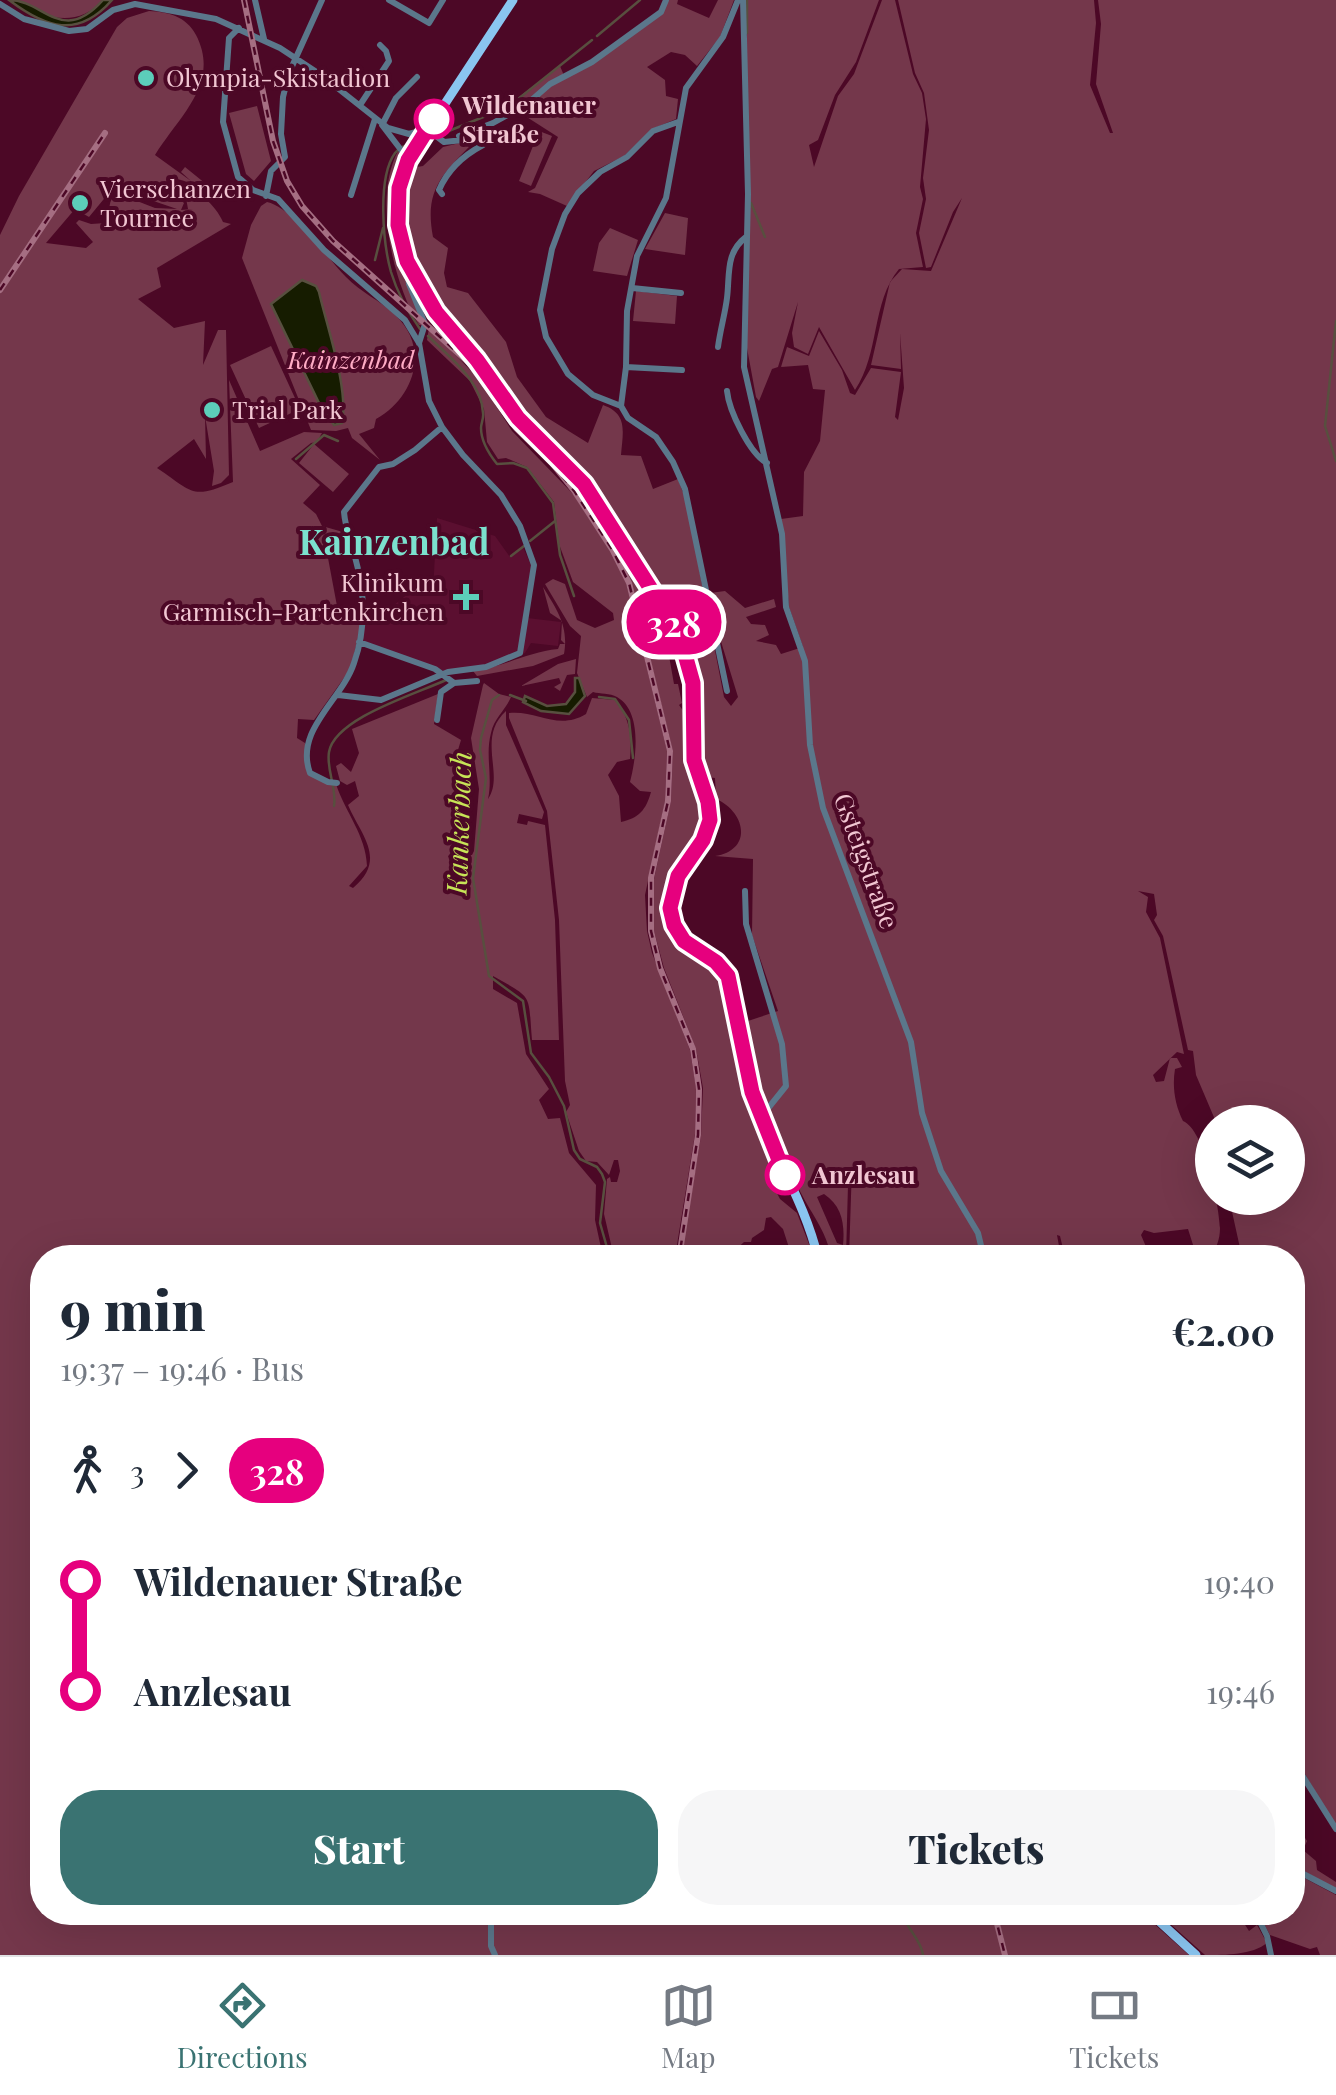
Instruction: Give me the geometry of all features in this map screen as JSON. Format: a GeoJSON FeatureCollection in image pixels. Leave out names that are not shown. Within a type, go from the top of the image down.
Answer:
{"type":"FeatureCollection","features":[{"type":"Feature","properties":{"kind":"main road"},"geometry":{"type":"LineString","coordinates":[[513,0],[430,131],[402,153],[398,225],[407,261],[436,312],[477,360],[518,418],[584,484],[679,633],[693,683],[694,760],[710,820],[703,840],[678,876],[670,908],[684,941],[716,962],[728,976],[747,1075],[760,1118],[808,1222],[814,1245]]}},
{"type":"Feature","properties":{"kind":"main road"},"geometry":{"type":"LineString","coordinates":[[1163,1925],[1196,1955]]}},
{"type":"Feature","properties":{"kind":"street"},"geometry":{"type":"LineString","coordinates":[[255,0],[264,40]]}},
{"type":"Feature","properties":{"kind":"street"},"geometry":{"type":"LineString","coordinates":[[266,196],[272,172],[285,157],[280,120],[283,97],[322,0]]}},
{"type":"Feature","properties":{"kind":"street"},"geometry":{"type":"LineString","coordinates":[[389,0],[429,23],[443,0]]}},
{"type":"Feature","properties":{"kind":"street"},"geometry":{"type":"LineString","coordinates":[[442,141],[493,123],[526,104],[655,16],[666,0]]}},
{"type":"Feature","properties":{"kind":"street"},"geometry":{"type":"LineString","coordinates":[[727,691],[685,488],[662,443],[625,415],[621,406],[627,312],[640,246],[666,198],[678,122],[690,78],[724,37],[740,0]]}},
{"type":"Feature","properties":{"kind":"street","name":"Gsteigstraße"},"geometry":{"type":"LineString","coordinates":[[740,0],[746,69],[744,367],[785,556],[786,608],[805,660],[810,744],[823,808],[912,1042],[922,1113],[942,1171],[981,1245]]}},
{"type":"Feature","properties":{"kind":"street"},"geometry":{"type":"LineString","coordinates":[[0,4],[24,20],[62,30],[87,29],[113,10],[136,4],[200,14],[239,28],[296,58],[360,105],[402,153]]}},
{"type":"Feature","properties":{"kind":"street"},"geometry":{"type":"LineString","coordinates":[[239,28],[230,38],[222,122],[238,177],[245,185],[278,199],[324,250],[422,337]]}},
{"type":"Feature","properties":{"kind":"street"},"geometry":{"type":"LineString","coordinates":[[360,105],[389,61],[380,46]]}},
{"type":"Feature","properties":{"kind":"street"},"geometry":{"type":"LineString","coordinates":[[350,195],[378,122],[418,77]]}},
{"type":"Feature","properties":{"kind":"street"},"geometry":{"type":"LineString","coordinates":[[378,122],[399,133],[430,131],[442,141],[482,138],[483,145],[467,152],[453,168],[438,190],[442,194]]}},
{"type":"Feature","properties":{"kind":"street"},"geometry":{"type":"LineString","coordinates":[[621,406],[586,390],[556,358],[540,319],[544,278],[565,214],[584,185],[626,156],[653,131],[678,122]]}},
{"type":"Feature","properties":{"kind":"street","name":"Gsteigstraße"},"geometry":{"type":"LineString","coordinates":[[718,348],[730,259],[737,244],[747,236]]}},
{"type":"Feature","properties":{"kind":"street"},"geometry":{"type":"LineString","coordinates":[[338,694],[381,700],[520,653],[534,565],[520,526],[504,498],[450,440],[429,401],[422,337],[406,272],[407,261]]}},
{"type":"Feature","properties":{"kind":"street"},"geometry":{"type":"LineString","coordinates":[[632,288],[681,294]]}},
{"type":"Feature","properties":{"kind":"street"},"geometry":{"type":"LineString","coordinates":[[626,367],[682,370]]}},
{"type":"Feature","properties":{"kind":"street","name":"Gsteigstraße"},"geometry":{"type":"LineString","coordinates":[[727,391],[738,426],[758,458],[767,463]]}},
{"type":"Feature","properties":{"kind":"street"},"geometry":{"type":"LineString","coordinates":[[335,783],[310,773],[306,754],[317,722],[355,662],[364,615],[361,583],[344,512],[378,468],[415,450],[442,427]]}},
{"type":"Feature","properties":{"kind":"street"},"geometry":{"type":"LineString","coordinates":[[359,642],[408,658],[448,679],[477,682]]}},
{"type":"Feature","properties":{"kind":"street"},"geometry":{"type":"LineString","coordinates":[[437,720],[441,692],[448,679]]}},
{"type":"Feature","properties":{"kind":"street"},"geometry":{"type":"LineString","coordinates":[[745,890],[746,924],[782,1044],[786,1086],[760,1118]]}},
{"type":"Feature","properties":{"kind":"street"},"geometry":{"type":"LineString","coordinates":[[1305,1780],[1336,1829]]}},
{"type":"Feature","properties":{"kind":"street"},"geometry":{"type":"LineString","coordinates":[[1305,1875],[1336,1891]]}},
{"type":"Feature","properties":{"kind":"street"},"geometry":{"type":"LineString","coordinates":[[491,1925],[495,1955]]}},
{"type":"Feature","properties":{"kind":"street"},"geometry":{"type":"LineString","coordinates":[[1259,1925],[1268,1936],[1270,1955]]}},
{"type":"Feature","properties":{"kind":"shaded area"},"geometry":{"type":"Polygon","coordinates":[[[9,0],[64,20],[76,19],[103,0],[112,0],[87,20],[62,25],[36,17],[9,0]]]}},
{"type":"Feature","properties":{"kind":"shaded area"},"geometry":{"type":"Polygon","coordinates":[[[302,280],[316,286],[319,292],[336,358],[343,409],[342,423],[334,425],[320,405],[271,304],[302,280]]]}},
{"type":"Feature","properties":{"kind":"shaded area","name":"Klinikum Garmisch-Partenkirchen"},"geometry":{"type":"Polygon","coordinates":[[[437,518],[495,536],[510,557],[523,547],[533,570],[527,618],[561,622],[558,646],[531,643],[525,653],[498,666],[449,675],[359,642],[364,614],[394,605],[409,593],[433,591],[437,518]]]}},
{"type":"Feature","properties":{"kind":"shaded area"},"geometry":{"type":"Polygon","coordinates":[[[575,678],[579,678],[585,696],[569,714],[541,711],[523,702],[525,696],[547,706],[566,704],[575,692],[575,678]]]}},
{"type":"Feature","properties":{"kind":"green space"},"geometry":{"type":"Polygon","coordinates":[[[18,0],[103,0],[84,14],[62,18],[40,13],[18,0]]]}},
{"type":"Feature","properties":{"kind":"green space"},"geometry":{"type":"Polygon","coordinates":[[[667,0],[678,0],[677,4],[709,18],[718,0],[734,0],[720,37],[697,66],[685,55],[671,52],[647,67],[665,80],[666,96],[678,99],[676,119],[652,129],[624,156],[594,171],[567,206],[528,192],[535,188],[558,137],[508,105],[560,66],[565,78],[662,14],[667,0]]]}},
{"type":"Feature","properties":{"kind":"green space"},"geometry":{"type":"Polygon","coordinates":[[[747,0],[879,0],[856,62],[835,95],[818,140],[809,145],[814,167],[838,96],[854,74],[882,0],[895,0],[913,74],[922,93],[926,119],[920,187],[923,199],[916,233],[923,267],[899,269],[890,282],[863,376],[855,390],[819,327],[808,354],[794,347],[792,333],[798,302],[778,367],[772,369],[759,401],[756,397],[747,348],[747,0]]]}},
{"type":"Feature","properties":{"kind":"green space"},"geometry":{"type":"Polygon","coordinates":[[[898,0],[1094,0],[1096,23],[1090,85],[1113,133],[1096,84],[1101,24],[1098,0],[1336,0],[1336,1826],[1305,1774],[1305,1245],[1239,1245],[1233,1215],[1305,1215],[1305,1105],[1209,1105],[1196,1075],[1193,1051],[1188,1050],[1163,936],[1154,920],[1154,894],[1138,891],[1148,897],[1146,912],[1160,938],[1184,1054],[1177,1052],[1171,1058],[1177,1058],[1182,1067],[1175,1069],[1176,1102],[1183,1121],[1195,1133],[1195,1215],[1218,1215],[1216,1245],[1193,1245],[1188,1229],[1154,1233],[1144,1230],[1141,1235],[1145,1245],[1062,1245],[1057,1235],[1059,1245],[849,1245],[852,1166],[846,1245],[843,1245],[828,1245],[772,1127],[746,1044],[742,1023],[778,1011],[752,935],[753,859],[715,856],[735,846],[741,830],[734,813],[716,799],[715,778],[707,777],[697,675],[687,635],[595,488],[573,461],[517,410],[430,291],[408,244],[404,219],[406,193],[417,167],[443,147],[472,140],[438,184],[431,207],[433,237],[448,248],[444,273],[447,287],[468,293],[506,342],[517,377],[546,417],[588,443],[603,405],[620,418],[621,455],[641,456],[653,489],[678,479],[687,503],[703,590],[694,598],[698,614],[709,620],[724,697],[731,706],[738,697],[710,593],[725,591],[745,608],[774,599],[776,607],[746,617],[751,624],[765,625],[769,635],[756,641],[776,645],[781,654],[803,647],[789,607],[781,519],[803,516],[804,472],[820,441],[825,390],[813,389],[808,365],[781,367],[787,347],[809,356],[819,331],[842,370],[850,393],[855,395],[871,368],[901,372],[895,417],[898,420],[904,388],[900,333],[901,369],[871,365],[890,282],[902,269],[931,271],[962,198],[931,267],[926,268],[919,233],[926,199],[923,178],[929,130],[924,93],[915,73],[898,0]],[[1170,1059],[1153,1075],[1156,1082],[1164,1081],[1170,1059]],[[824,1194],[817,1197],[837,1243],[843,1245],[841,1216],[824,1194]]]}},
{"type":"Feature","properties":{"kind":"green space"},"geometry":{"type":"Polygon","coordinates":[[[149,11],[182,19],[196,35],[204,69],[200,84],[155,155],[191,181],[181,172],[185,167],[222,197],[214,202],[198,188],[176,179],[169,189],[184,203],[181,210],[193,209],[188,209],[186,198],[176,191],[178,184],[198,193],[216,209],[223,222],[231,224],[157,268],[161,287],[138,299],[174,328],[205,321],[203,365],[218,330],[226,330],[229,475],[212,486],[214,471],[205,416],[206,459],[194,439],[157,468],[193,491],[208,491],[233,482],[229,380],[260,451],[304,432],[322,433],[317,442],[291,459],[320,485],[303,503],[316,514],[322,526],[343,532],[328,558],[337,606],[354,606],[363,615],[351,668],[314,720],[298,719],[297,738],[305,743],[309,773],[336,784],[363,844],[367,866],[349,886],[353,888],[363,877],[369,867],[370,857],[348,805],[359,796],[355,781],[347,785],[340,781],[336,766],[341,763],[351,772],[359,753],[352,729],[438,694],[434,724],[461,740],[458,750],[468,793],[460,811],[456,849],[448,856],[453,871],[461,873],[466,855],[474,851],[479,789],[471,738],[483,685],[511,697],[491,733],[488,799],[494,779],[493,733],[506,711],[506,725],[544,812],[542,819],[519,814],[517,823],[545,825],[555,920],[559,1040],[532,1040],[526,999],[493,976],[493,989],[517,1003],[526,1054],[549,1089],[539,1100],[548,1119],[560,1118],[569,1153],[596,1185],[595,1220],[600,1245],[30,1245],[30,1925],[995,1925],[1003,1955],[0,1955],[0,235],[117,27],[127,18],[149,11]],[[118,189],[108,194],[89,217],[75,209],[46,243],[86,248],[93,242],[76,223],[106,223],[111,199],[119,194],[155,208],[177,209],[118,189]]]}},
{"type":"Feature","properties":{"kind":"green space"},"geometry":{"type":"Polygon","coordinates":[[[257,106],[271,161],[254,181],[246,174],[229,113],[257,106]]]}},
{"type":"Feature","properties":{"kind":"green space"},"geometry":{"type":"Polygon","coordinates":[[[539,131],[552,136],[531,186],[519,181],[539,131]]]}},
{"type":"Feature","properties":{"kind":"green space"},"geometry":{"type":"Polygon","coordinates":[[[398,151],[404,158],[395,221],[408,284],[422,325],[401,287],[389,240],[387,192],[398,151]]]}},
{"type":"Feature","properties":{"kind":"green space","name":"Kainzenbad"},"geometry":{"type":"Polygon","coordinates":[[[267,202],[288,213],[352,283],[395,315],[413,342],[415,357],[408,386],[400,399],[376,419],[374,428],[359,434],[380,460],[352,438],[348,428],[311,430],[242,258],[251,225],[267,202]]]}},
{"type":"Feature","properties":{"kind":"green space"},"geometry":{"type":"Polygon","coordinates":[[[665,213],[688,218],[685,255],[645,249],[665,213]]]}},
{"type":"Feature","properties":{"kind":"green space"},"geometry":{"type":"Polygon","coordinates":[[[610,228],[638,240],[627,276],[593,271],[599,243],[610,228]]]}},
{"type":"Feature","properties":{"kind":"green space"},"geometry":{"type":"Polygon","coordinates":[[[636,291],[677,296],[675,324],[633,321],[636,291]]]}},
{"type":"Feature","properties":{"kind":"green space"},"geometry":{"type":"Polygon","coordinates":[[[429,328],[479,379],[512,431],[573,494],[610,550],[626,583],[667,751],[665,801],[645,895],[647,931],[690,1050],[696,1088],[695,1134],[677,1245],[611,1245],[604,1214],[607,1179],[617,1182],[618,1160],[614,1160],[609,1175],[597,1162],[586,1161],[566,1112],[570,1105],[565,1081],[559,920],[547,811],[509,718],[509,713],[519,713],[566,721],[586,714],[592,698],[615,700],[629,728],[630,759],[617,762],[608,775],[619,796],[621,822],[641,812],[651,792],[640,791],[630,782],[636,736],[631,713],[614,696],[593,692],[587,697],[577,673],[581,636],[570,626],[545,584],[553,579],[565,584],[577,620],[595,628],[614,620],[613,613],[573,582],[559,544],[554,502],[527,467],[506,458],[498,459],[487,442],[484,409],[470,381],[427,340],[429,328]]]}},
{"type":"Feature","properties":{"kind":"green space"},"geometry":{"type":"Polygon","coordinates":[[[271,346],[300,409],[259,428],[230,365],[271,346]]]}},
{"type":"Feature","properties":{"kind":"green space"},"geometry":{"type":"Polygon","coordinates":[[[531,440],[569,473],[585,493],[655,599],[660,620],[666,618],[674,684],[678,684],[682,703],[679,705],[689,719],[690,761],[704,820],[698,837],[668,884],[665,908],[681,943],[723,979],[742,1076],[767,1144],[770,1180],[780,1199],[797,1213],[809,1245],[788,1245],[783,1229],[771,1217],[766,1218],[764,1230],[751,1242],[683,1245],[701,1136],[703,1088],[696,1049],[654,931],[654,879],[671,801],[673,751],[631,582],[587,506],[531,440]]]}},
{"type":"Feature","properties":{"kind":"green space"},"geometry":{"type":"Polygon","coordinates":[[[314,444],[349,474],[333,492],[299,463],[314,444]]]}},
{"type":"Feature","properties":{"kind":"green space"},"geometry":{"type":"Polygon","coordinates":[[[543,587],[557,611],[561,620],[550,613],[543,587]]]}},
{"type":"Feature","properties":{"kind":"green space"},"geometry":{"type":"Polygon","coordinates":[[[565,644],[564,654],[533,666],[477,676],[473,671],[536,653],[565,644]]]}},
{"type":"Feature","properties":{"kind":"green space"},"geometry":{"type":"Polygon","coordinates":[[[576,659],[575,674],[567,675],[560,691],[554,687],[561,683],[559,678],[521,686],[558,664],[576,659]]]}},
{"type":"Feature","properties":{"kind":"green space"},"geometry":{"type":"Polygon","coordinates":[[[1305,1852],[1316,1861],[1317,1870],[1336,1882],[1336,1889],[1305,1872],[1305,1852]]]}},
{"type":"Feature","properties":{"kind":"green space"},"geometry":{"type":"Polygon","coordinates":[[[1305,1878],[1336,1895],[1336,1955],[1320,1955],[1317,1947],[1310,1949],[1270,1935],[1265,1925],[1305,1925],[1305,1878]]]}},
{"type":"Feature","properties":{"kind":"green space"},"geometry":{"type":"Polygon","coordinates":[[[1000,1925],[1155,1925],[1189,1955],[1008,1955],[1000,1925]]]}},
{"type":"Feature","properties":{"kind":"green space"},"geometry":{"type":"Polygon","coordinates":[[[1171,1925],[1245,1925],[1249,1931],[1257,1925],[1267,1943],[1246,1952],[1205,1955],[1171,1925]]]}},
{"type":"Feature","properties":{"kind":"waterway","name":"Kankerbach"},"geometry":{"type":"LineString","coordinates":[[597,36],[640,0]]}},
{"type":"Feature","properties":{"kind":"waterway"},"geometry":{"type":"LineString","coordinates":[[747,0],[747,33]]}},
{"type":"Feature","properties":{"kind":"waterway","name":"Kankerbach"},"geometry":{"type":"LineString","coordinates":[[424,141],[508,107],[592,40]]}},
{"type":"Feature","properties":{"kind":"waterway","name":"Kankerbach"},"geometry":{"type":"LineString","coordinates":[[416,143],[399,149],[389,164],[383,211],[391,272],[420,329]]}},
{"type":"Feature","properties":{"kind":"waterway"},"geometry":{"type":"LineString","coordinates":[[751,203],[765,237]]}},
{"type":"Feature","properties":{"kind":"waterway"},"geometry":{"type":"LineString","coordinates":[[375,260],[383,228]]}},
{"type":"Feature","properties":{"kind":"waterway"},"geometry":{"type":"LineString","coordinates":[[1336,321],[1325,426],[1336,461]]}},
{"type":"Feature","properties":{"kind":"waterway","name":"Kankerbach"},"geometry":{"type":"LineString","coordinates":[[428,336],[463,370],[477,390],[483,413],[482,438],[494,460],[497,464],[513,463],[527,468],[553,503],[560,555],[574,596]]}},
{"type":"Feature","properties":{"kind":"waterway"},"geometry":{"type":"LineString","coordinates":[[296,459],[324,435],[338,441]]}},
{"type":"Feature","properties":{"kind":"waterway"},"geometry":{"type":"LineString","coordinates":[[530,541],[555,521]]}},
{"type":"Feature","properties":{"kind":"waterway"},"geometry":{"type":"LineString","coordinates":[[511,556],[524,546]]}},
{"type":"Feature","properties":{"kind":"waterway"},"geometry":{"type":"LineString","coordinates":[[334,806],[328,759],[335,740],[361,718],[446,680]]}},
{"type":"Feature","properties":{"kind":"waterway","name":"Kankerbach"},"geometry":{"type":"LineString","coordinates":[[499,695],[492,700],[481,738],[486,778],[473,878],[489,976],[523,1001],[531,1053],[564,1106],[574,1150],[602,1174],[605,1182],[600,1223],[606,1245]]}},
{"type":"Feature","properties":{"kind":"waterway","name":"Kankerbach"},"geometry":{"type":"LineString","coordinates":[[510,695],[526,701]]}},
{"type":"Feature","properties":{"kind":"waterway"},"geometry":{"type":"LineString","coordinates":[[599,697],[615,699],[629,720],[633,758]]}},
{"type":"Feature","properties":{"kind":"waterway","name":"Kankerbach"},"geometry":{"type":"LineString","coordinates":[[908,1925],[923,1955]]}},
{"type":"Feature","properties":{"kind":"railway"},"geometry":{"type":"LineString","coordinates":[[244,0],[273,141],[287,181],[302,206],[333,241],[469,363],[516,428],[575,492],[629,583],[670,751],[668,801],[651,878],[651,931],[660,968],[693,1049],[699,1089],[698,1135],[681,1245]]}},
{"type":"Feature","properties":{"kind":"railway"},"geometry":{"type":"LineString","coordinates":[[0,290],[105,133]]}},
{"type":"Feature","properties":{"kind":"railway"},"geometry":{"type":"LineString","coordinates":[[997,1925],[1005,1955]]}},
{"type":"Feature","properties":{"kind":"bus line","name":"328"},"geometry":{"type":"LineString","coordinates":[[434,119],[408,160],[398,198],[400,235],[415,278],[436,312],[477,360],[518,418],[584,484],[668,611],[684,647],[693,683],[694,760],[710,820],[703,840],[678,876],[670,908],[684,941],[716,962],[728,976],[752,1092],[785,1175]]}},
{"type":"Feature","properties":{"kind":"place","name":"Olympia-Skistadion"},"geometry":{"type":"Point","coordinates":[146,78]}},
{"type":"Feature","properties":{"kind":"place","name":"Wildenauer Straße"},"geometry":{"type":"Point","coordinates":[434,119]}},
{"type":"Feature","properties":{"kind":"place","name":"Vierschanzen Tournee"},"geometry":{"type":"Point","coordinates":[80,203]}},
{"type":"Feature","properties":{"kind":"place","name":"Trial Park"},"geometry":{"type":"Point","coordinates":[212,410]}},
{"type":"Feature","properties":{"kind":"place","name":"Klinikum Garmisch-Partenkirchen"},"geometry":{"type":"Point","coordinates":[466,597]}},
{"type":"Feature","properties":{"kind":"place","name":"Anzlesau"},"geometry":{"type":"Point","coordinates":[785,1175]}},
{"type":"Feature","properties":{"kind":"district","name":"Kainzenbad"},"geometry":{"type":"Point","coordinates":[394,543]}}]}
